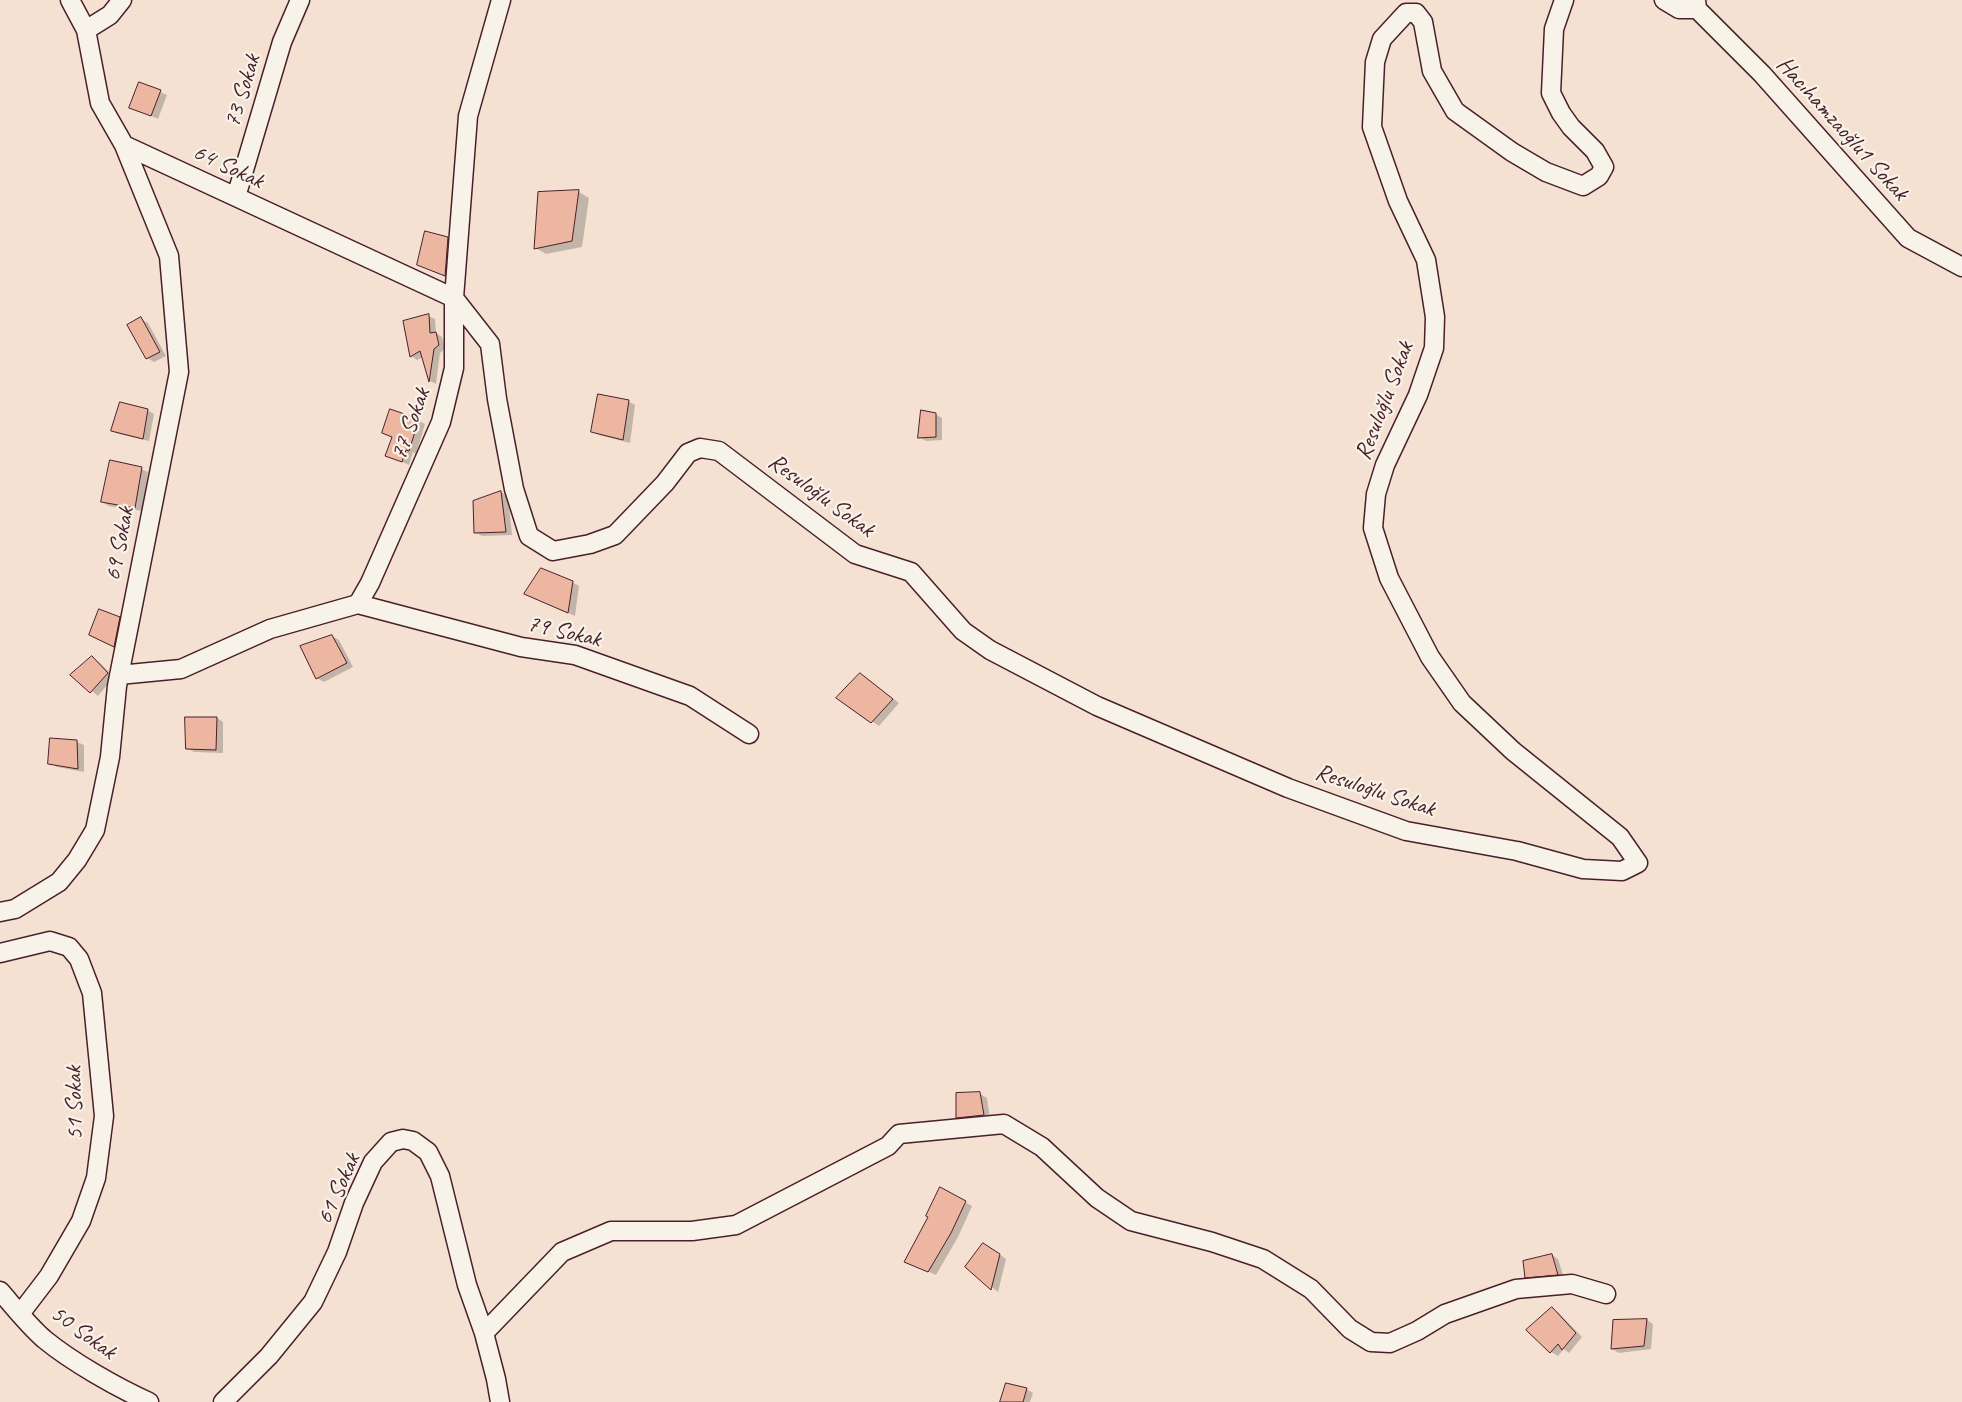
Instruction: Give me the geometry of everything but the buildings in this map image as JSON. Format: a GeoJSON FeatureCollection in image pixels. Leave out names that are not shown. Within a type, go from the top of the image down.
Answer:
{"type":"FeatureCollection","features":[{"type":"Feature","properties":{"kind":"street"},"geometry":{"type":"LineString","coordinates":[[70,0],[86,30],[100,103],[124,145]]}},
{"type":"Feature","properties":{"kind":"street"},"geometry":{"type":"LineString","coordinates":[[86,30],[110,15],[122,0]]}},
{"type":"Feature","properties":{"kind":"street","name":"73 Sokak"},"geometry":{"type":"LineString","coordinates":[[236,197],[282,42],[300,0]]}},
{"type":"Feature","properties":{"kind":"street","name":"77 Sokak"},"geometry":{"type":"LineString","coordinates":[[358,604],[370,583],[441,422],[454,368],[454,298],[468,116],[501,0]]}},
{"type":"Feature","properties":{"kind":"street","name":"Resuloğlu Sokak"},"geometry":{"type":"LineString","coordinates":[[454,298],[490,344],[497,399],[514,489],[529,536],[553,551],[590,544],[615,535],[665,482],[688,453],[700,448],[719,451],[855,554],[910,572],[963,631],[990,650],[1097,706],[1288,788],[1406,831],[1517,851],[1583,869],[1622,872],[1638,863],[1620,837],[1513,751],[1462,704],[1430,657],[1389,578],[1373,528],[1376,494],[1385,465],[1418,396],[1434,348],[1435,317],[1426,260],[1398,201],[1372,127],[1375,62],[1382,39],[1406,13],[1416,13],[1423,22],[1432,71],[1455,111],[1512,152],[1546,172],[1583,186],[1599,176],[1604,167],[1595,151],[1560,113],[1551,93],[1554,29],[1564,0]]}},
{"type":"Feature","properties":{"kind":"street","name":"Hacıhamzaoğlu1 Sokak"},"geometry":{"type":"LineString","coordinates":[[1664,0],[1679,10],[1697,4],[1908,238],[1962,268]]}},
{"type":"Feature","properties":{"kind":"street","name":"64 Sokak"},"geometry":{"type":"LineString","coordinates":[[124,145],[454,298]]}},
{"type":"Feature","properties":{"kind":"street","name":"69 Sokak"},"geometry":{"type":"LineString","coordinates":[[0,912],[15,908],[60,882],[77,860],[95,830],[110,757],[119,675],[179,372],[169,256],[124,145]]}},
{"type":"Feature","properties":{"kind":"street"},"geometry":{"type":"LineString","coordinates":[[119,675],[181,669],[270,629],[358,604]]}},
{"type":"Feature","properties":{"kind":"street","name":"79 Sokak"},"geometry":{"type":"LineString","coordinates":[[358,604],[521,647],[575,655],[690,696],[749,734]]}},
{"type":"Feature","properties":{"kind":"street","name":"51 Sokak"},"geometry":{"type":"LineString","coordinates":[[0,953],[50,941],[69,947],[79,959],[92,993],[104,1116],[96,1178],[81,1221],[49,1276],[20,1314]]}},
{"type":"Feature","properties":{"kind":"street"},"geometry":{"type":"LineString","coordinates":[[484,1333],[562,1252],[611,1232],[692,1231],[736,1225],[888,1146],[899,1134],[1004,1124],[1042,1147],[1097,1198],[1131,1221],[1212,1242],[1263,1260],[1311,1289],[1350,1329],[1371,1342],[1390,1343],[1417,1331],[1445,1314],[1516,1289],[1572,1284],[1606,1294]]}},
{"type":"Feature","properties":{"kind":"street","name":"61 Sokak"},"geometry":{"type":"LineString","coordinates":[[223,1402],[269,1356],[313,1302],[337,1252],[354,1204],[373,1162],[391,1142],[403,1139],[413,1141],[428,1152],[440,1176],[467,1285],[484,1333],[500,1402]]}},
{"type":"Feature","properties":{"kind":"street","name":"50 Sokak"},"geometry":{"type":"LineString","coordinates":[[0,1291],[44,1339],[74,1360],[130,1394],[149,1402]]}},
{"type":"Feature","properties":{"kind":"street"},"geometry":{"type":"LineString","coordinates":[[487,1402],[496,1379]]}}]}
